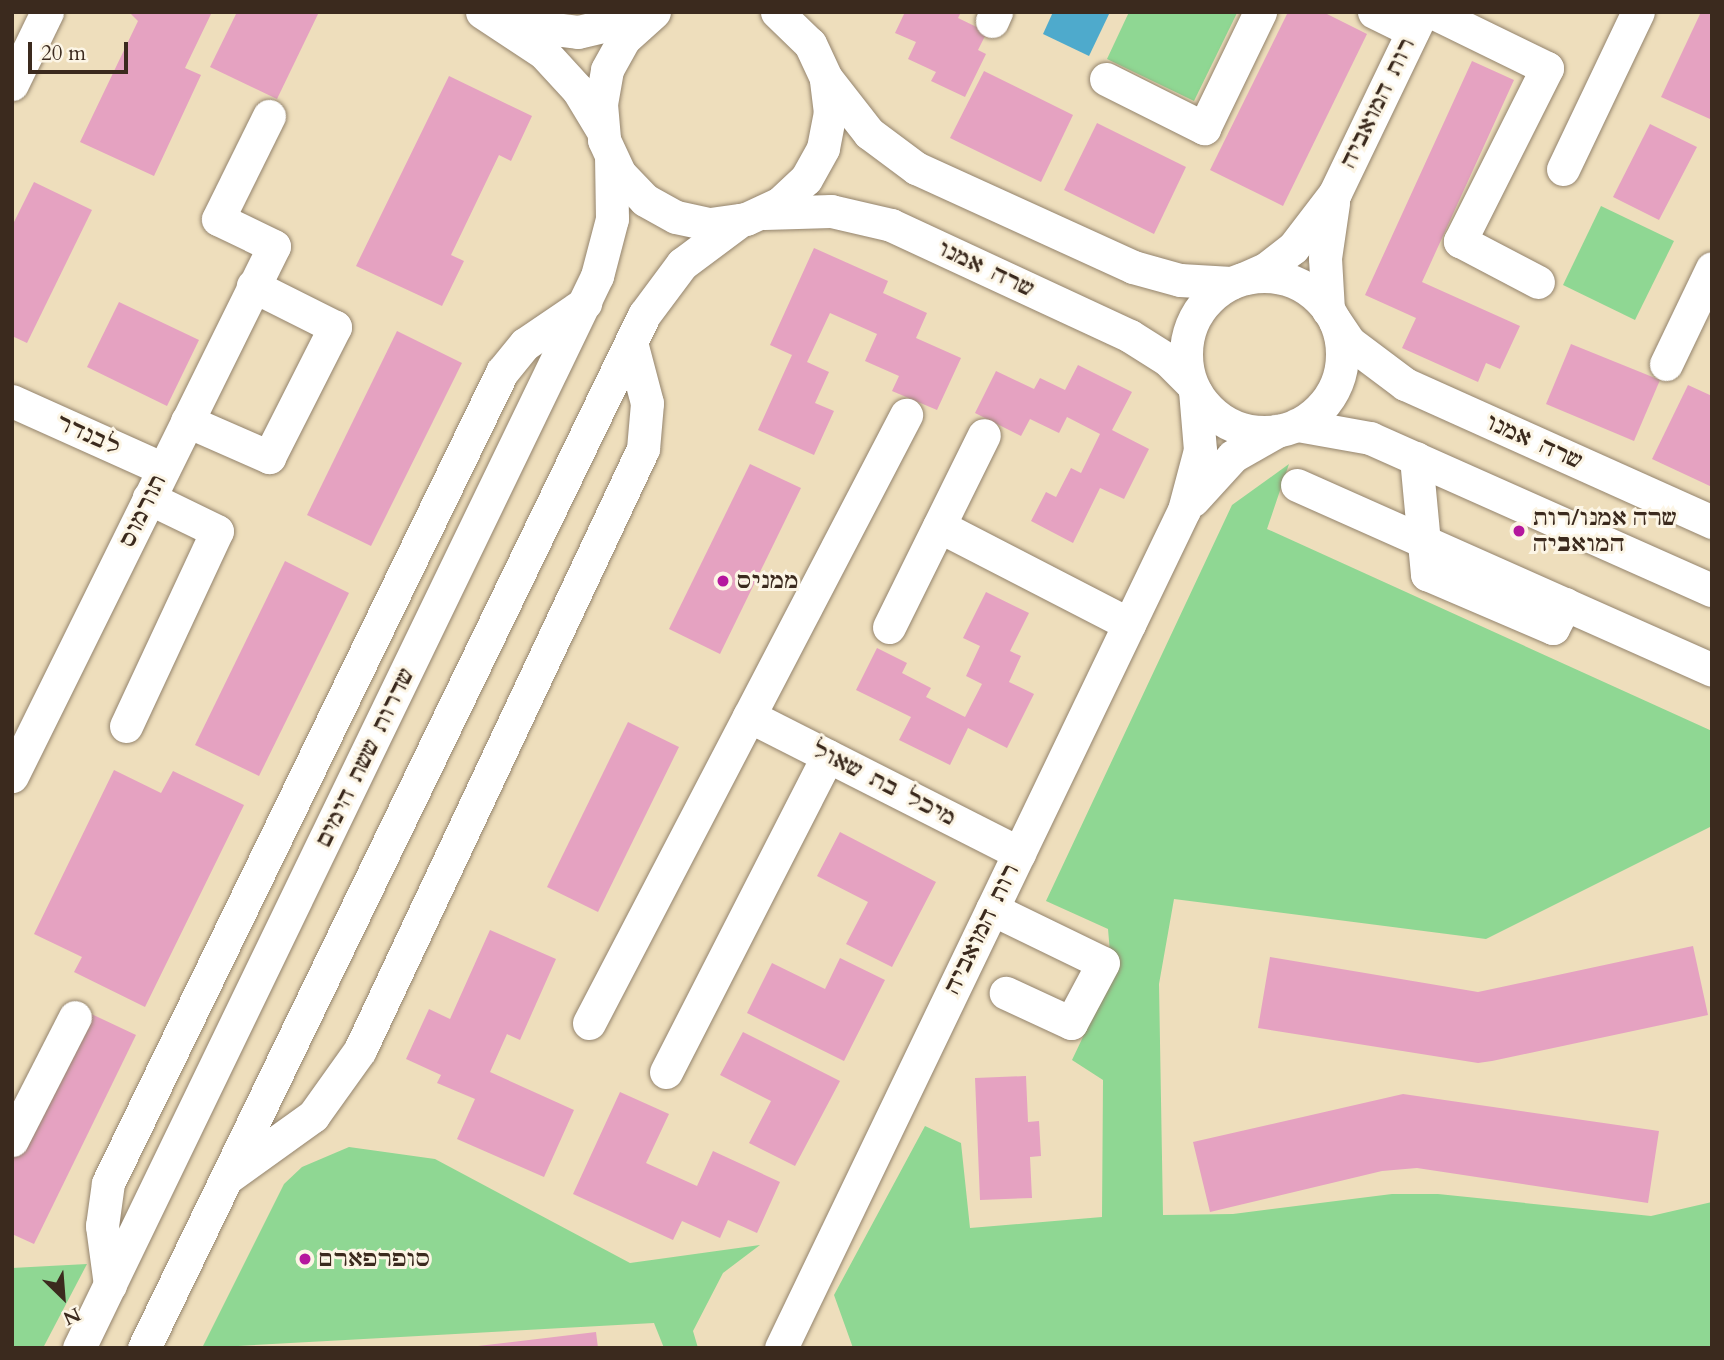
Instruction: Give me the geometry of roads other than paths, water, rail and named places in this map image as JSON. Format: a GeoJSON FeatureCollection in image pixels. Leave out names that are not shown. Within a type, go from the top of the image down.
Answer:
{"type":"FeatureCollection","features":[{"type":"Feature","properties":{"kind":"street"},"geometry":{"type":"LineString","coordinates":[[12,84],[47,12]]}},
{"type":"Feature","properties":{"kind":"street"},"geometry":{"type":"LineString","coordinates":[[777,12],[799,30],[869,133],[916,168],[1133,267],[1180,280],[1237,281],[1267,276],[1291,281],[1311,292],[1332,315],[1342,357],[1337,381],[1326,402],[1288,428]]}},
{"type":"Feature","properties":{"kind":"street"},"geometry":{"type":"LineString","coordinates":[[144,1348],[631,342],[672,274],[700,248],[794,192],[816,164],[830,113],[817,12]]}},
{"type":"Feature","properties":{"kind":"street"},"geometry":{"type":"LineString","coordinates":[[1106,79],[1204,128],[1260,12]]}},
{"type":"Feature","properties":{"kind":"street"},"geometry":{"type":"LineString","coordinates":[[1374,12],[1422,19],[1547,68],[1460,241],[1538,282]]}},
{"type":"Feature","properties":{"kind":"street"},"geometry":{"type":"LineString","coordinates":[[1563,169],[1638,12]]}},
{"type":"Feature","properties":{"kind":"street"},"geometry":{"type":"LineString","coordinates":[[484,13],[526,28],[561,33],[610,27],[652,13]]}},
{"type":"Feature","properties":{"kind":"street","name":"שרה אמנו"},"geometry":{"type":"LineString","coordinates":[[484,13],[518,32],[556,64],[587,104],[607,146],[632,188],[660,210],[693,222],[831,211],[891,225],[1119,330],[1168,360],[1192,386]]}},
{"type":"Feature","properties":{"kind":"street","name":"שדרות ששת הימים"},"geometry":{"type":"LineString","coordinates":[[79,1348],[585,303],[610,234],[607,146],[600,104],[607,70],[624,39],[652,13]]}},
{"type":"Feature","properties":{"kind":"street","name":"רות המואביה"},"geometry":{"type":"LineString","coordinates":[[1237,281],[1267,268],[1293,247],[1335,193],[1422,19]]}},
{"type":"Feature","properties":{"kind":"street","name":"תורמוס"},"geometry":{"type":"LineString","coordinates":[[12,776],[274,246],[218,219],[269,116]]}},
{"type":"Feature","properties":{"kind":"street","name":"רות המואביה"},"geometry":{"type":"LineString","coordinates":[[1332,315],[1325,246],[1335,193]]}},
{"type":"Feature","properties":{"kind":"street"},"geometry":{"type":"LineString","coordinates":[[1666,363],[1712,268]]}},
{"type":"Feature","properties":{"kind":"street"},"geometry":{"type":"LineString","coordinates":[[1237,281],[1210,297],[1190,327],[1185,351],[1192,386],[1226,422],[1260,432],[1288,428],[1360,435],[1712,590]]}},
{"type":"Feature","properties":{"kind":"street"},"geometry":{"type":"LineString","coordinates":[[187,421],[269,457],[334,327],[253,286]]}},
{"type":"Feature","properties":{"kind":"street"},"geometry":{"type":"LineString","coordinates":[[110,1285],[102,1216],[114,1171],[502,372],[525,345],[585,303]]}},
{"type":"Feature","properties":{"kind":"street","name":"שרה אמנו"},"geometry":{"type":"LineString","coordinates":[[1332,315],[1349,342],[1405,384],[1712,522]]}},
{"type":"Feature","properties":{"kind":"street"},"geometry":{"type":"LineString","coordinates":[[226,1179],[313,1116],[336,1090],[360,1050],[643,449],[648,413],[631,342]]}},
{"type":"Feature","properties":{"kind":"street","name":"רות המואביה"},"geometry":{"type":"LineString","coordinates":[[785,1346],[1184,510],[1200,450],[1192,386]]}},
{"type":"Feature","properties":{"kind":"street","name":"לבנדר"},"geometry":{"type":"LineString","coordinates":[[12,401],[156,484],[217,531],[126,726]]}},
{"type":"Feature","properties":{"kind":"street"},"geometry":{"type":"LineString","coordinates":[[589,1023],[906,415]]}},
{"type":"Feature","properties":{"kind":"street","name":"רות המואביה"},"geometry":{"type":"LineString","coordinates":[[1184,510],[1233,456],[1288,428]]}},
{"type":"Feature","properties":{"kind":"street"},"geometry":{"type":"LineString","coordinates":[[889,627],[984,435]]}},
{"type":"Feature","properties":{"kind":"street"},"geometry":{"type":"LineString","coordinates":[[1416,458],[1427,574],[1553,628],[1564,604],[1712,670]]}},
{"type":"Feature","properties":{"kind":"street"},"geometry":{"type":"LineString","coordinates":[[1297,485],[1426,543]]}},
{"type":"Feature","properties":{"kind":"street"},"geometry":{"type":"LineString","coordinates":[[939,526],[1129,624]]}},
{"type":"Feature","properties":{"kind":"street","name":"מיכל בת שאול"},"geometry":{"type":"LineString","coordinates":[[749,716],[1019,852]]}},
{"type":"Feature","properties":{"kind":"street"},"geometry":{"type":"LineString","coordinates":[[666,1072],[828,756]]}},
{"type":"Feature","properties":{"kind":"street"},"geometry":{"type":"LineString","coordinates":[[992,909],[1103,963],[1071,1023],[1006,993]]}},
{"type":"Feature","properties":{"kind":"street"},"geometry":{"type":"LineString","coordinates":[[12,1140],[75,1017]]}},
{"type":"Feature","properties":{"kind":"water"},"geometry":{"type":"Polygon","coordinates":[[[1053,12],[1110,12],[1089,56],[1043,34],[1053,12]]]}},
{"type":"Feature","properties":{"kind":"place","name":"שרה אמנו/רות המואביה"},"geometry":{"type":"Point","coordinates":[1519,531]}},
{"type":"Feature","properties":{"kind":"place","name":"ממניס"},"geometry":{"type":"Point","coordinates":[723,581]}},
{"type":"Feature","properties":{"kind":"place","name":"סופרפארם"},"geometry":{"type":"Point","coordinates":[305,1259]}}]}
